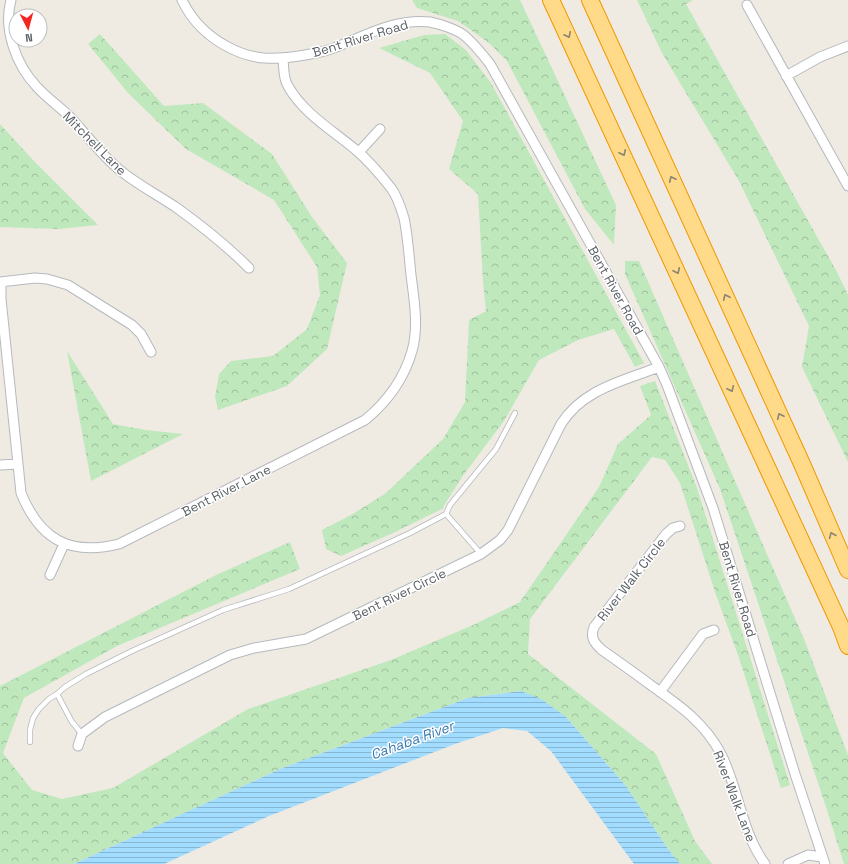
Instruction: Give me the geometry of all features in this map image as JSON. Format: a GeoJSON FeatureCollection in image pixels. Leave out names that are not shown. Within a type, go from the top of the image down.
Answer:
{"type":"FeatureCollection","features":[{"type":"Feature","properties":{"kind":"highway"},"geometry":{"type":"LineString","coordinates":[[551,0],[834,612],[848,646]]}},
{"type":"Feature","properties":{"kind":"highway"},"geometry":{"type":"LineString","coordinates":[[590,0],[802,464],[848,570]]}},
{"type":"Feature","properties":{"kind":"street","name":"Mitchell Lane"},"geometry":{"type":"LineString","coordinates":[[11,0],[9,22],[11,38],[23,67],[36,86],[69,116],[119,170],[176,207],[200,225],[249,268]]}},
{"type":"Feature","properties":{"kind":"street","name":"Bent River Road"},"geometry":{"type":"LineString","coordinates":[[182,0],[190,15],[206,33],[234,50],[263,58],[283,59],[322,52],[383,28],[406,22],[430,22],[466,36],[490,64],[659,367],[686,434],[713,508],[821,862]]}},
{"type":"Feature","properties":{"kind":"street"},"geometry":{"type":"LineString","coordinates":[[747,5],[848,186]]}},
{"type":"Feature","properties":{"kind":"street"},"geometry":{"type":"LineString","coordinates":[[786,76],[820,57],[848,46]]}},
{"type":"Feature","properties":{"kind":"street","name":"Bent River Lane"},"geometry":{"type":"LineString","coordinates":[[1,282],[1,299],[21,493],[30,512],[44,530],[64,544],[76,547],[93,548],[119,544],[365,420],[390,396],[397,386],[413,349],[415,316],[404,219],[401,208],[392,190],[370,162],[309,112],[296,97],[285,80],[283,59]]}},
{"type":"Feature","properties":{"kind":"street"},"geometry":{"type":"LineString","coordinates":[[359,152],[380,129]]}},
{"type":"Feature","properties":{"kind":"street"},"geometry":{"type":"LineString","coordinates":[[1,282],[35,278],[47,279],[68,286],[132,325],[141,334],[151,352]]}},
{"type":"Feature","properties":{"kind":"street","name":"Bent River Circle"},"geometry":{"type":"LineString","coordinates":[[82,734],[105,717],[230,655],[254,648],[306,639],[481,554],[500,540],[511,526],[561,424],[567,414],[577,403],[605,388],[659,367]]}},
{"type":"Feature","properties":{"kind":"street"},"geometry":{"type":"LineString","coordinates":[[0,465],[18,464]]}},
{"type":"Feature","properties":{"kind":"street","name":"River Walk Circle"},"geometry":{"type":"LineString","coordinates":[[593,639],[592,632],[599,621],[666,534],[673,528],[680,526]]}},
{"type":"Feature","properties":{"kind":"street"},"geometry":{"type":"LineString","coordinates":[[50,575],[64,544]]}},
{"type":"Feature","properties":{"kind":"street"},"geometry":{"type":"LineString","coordinates":[[660,692],[703,634],[714,630]]}},
{"type":"Feature","properties":{"kind":"street","name":"River Walk Lane"},"geometry":{"type":"LineString","coordinates":[[593,639],[602,650],[686,710],[710,737],[721,754],[728,771],[752,843],[765,864]]}},
{"type":"Feature","properties":{"kind":"street"},"geometry":{"type":"LineString","coordinates":[[78,746],[82,734]]}},
{"type":"Feature","properties":{"kind":"street"},"geometry":{"type":"LineString","coordinates":[[788,864],[808,855],[821,862]]}},
{"type":"Feature","properties":{"kind":"lane"},"geometry":{"type":"LineString","coordinates":[[30,742],[30,730],[33,718],[49,699],[86,674],[155,640],[223,610],[289,589],[410,533],[446,514],[450,505],[496,449],[515,413]]}},
{"type":"Feature","properties":{"kind":"lane"},"geometry":{"type":"LineString","coordinates":[[446,514],[481,554]]}},
{"type":"Feature","properties":{"kind":"lane"},"geometry":{"type":"LineString","coordinates":[[57,694],[75,726],[82,734]]}},
{"type":"Feature","properties":{"kind":"green space"},"geometry":{"type":"Polygon","coordinates":[[[412,0],[520,0],[616,205],[614,245],[585,209],[507,61],[489,43],[458,21],[417,8],[412,0]]]}},
{"type":"Feature","properties":{"kind":"green space"},"geometry":{"type":"Polygon","coordinates":[[[637,0],[693,0],[686,4],[837,272],[848,295],[848,462],[802,367],[809,326],[739,181],[662,53],[637,0]]]}},
{"type":"Feature","properties":{"kind":"green space"},"geometry":{"type":"Polygon","coordinates":[[[100,34],[164,106],[203,103],[272,154],[312,217],[347,263],[327,349],[287,386],[218,410],[215,397],[219,374],[231,361],[273,356],[307,329],[320,295],[317,267],[274,200],[186,149],[128,93],[88,44],[100,34]]]}},
{"type":"Feature","properties":{"kind":"green space"},"geometry":{"type":"Polygon","coordinates":[[[445,34],[466,50],[491,83],[644,363],[635,367],[614,329],[578,340],[539,360],[504,421],[462,477],[442,509],[341,556],[326,549],[322,530],[351,515],[386,493],[443,439],[465,402],[469,320],[486,311],[478,194],[449,169],[463,121],[430,73],[379,48],[424,35],[445,34]]]}},
{"type":"Feature","properties":{"kind":"green space"},"geometry":{"type":"Polygon","coordinates":[[[0,124],[33,160],[98,225],[59,229],[0,227],[0,124]]]}},
{"type":"Feature","properties":{"kind":"green space"},"geometry":{"type":"Polygon","coordinates":[[[625,261],[639,261],[804,639],[848,755],[848,864],[844,864],[720,489],[625,274],[625,261]]]}},
{"type":"Feature","properties":{"kind":"green space"},"geometry":{"type":"Polygon","coordinates":[[[67,351],[113,424],[146,430],[183,434],[91,481],[67,351]]]}},
{"type":"Feature","properties":{"kind":"green space"},"geometry":{"type":"Polygon","coordinates":[[[655,381],[697,488],[790,785],[781,788],[680,483],[665,460],[652,457],[530,619],[528,654],[656,754],[695,841],[712,864],[680,864],[668,849],[626,786],[566,717],[521,691],[468,698],[280,769],[74,864],[0,864],[0,686],[216,575],[290,542],[300,569],[117,646],[24,698],[3,753],[32,790],[62,799],[113,788],[248,709],[391,660],[473,625],[520,602],[599,487],[618,444],[651,415],[640,386],[655,381]]]}},
{"type":"Feature","properties":{"kind":"water","name":"Cahaba River"},"geometry":{"type":"Polygon","coordinates":[[[521,691],[541,699],[566,717],[626,786],[668,849],[680,864],[634,864],[551,751],[527,731],[503,728],[455,744],[269,816],[164,864],[74,864],[280,769],[468,698],[521,691]]]}}]}
